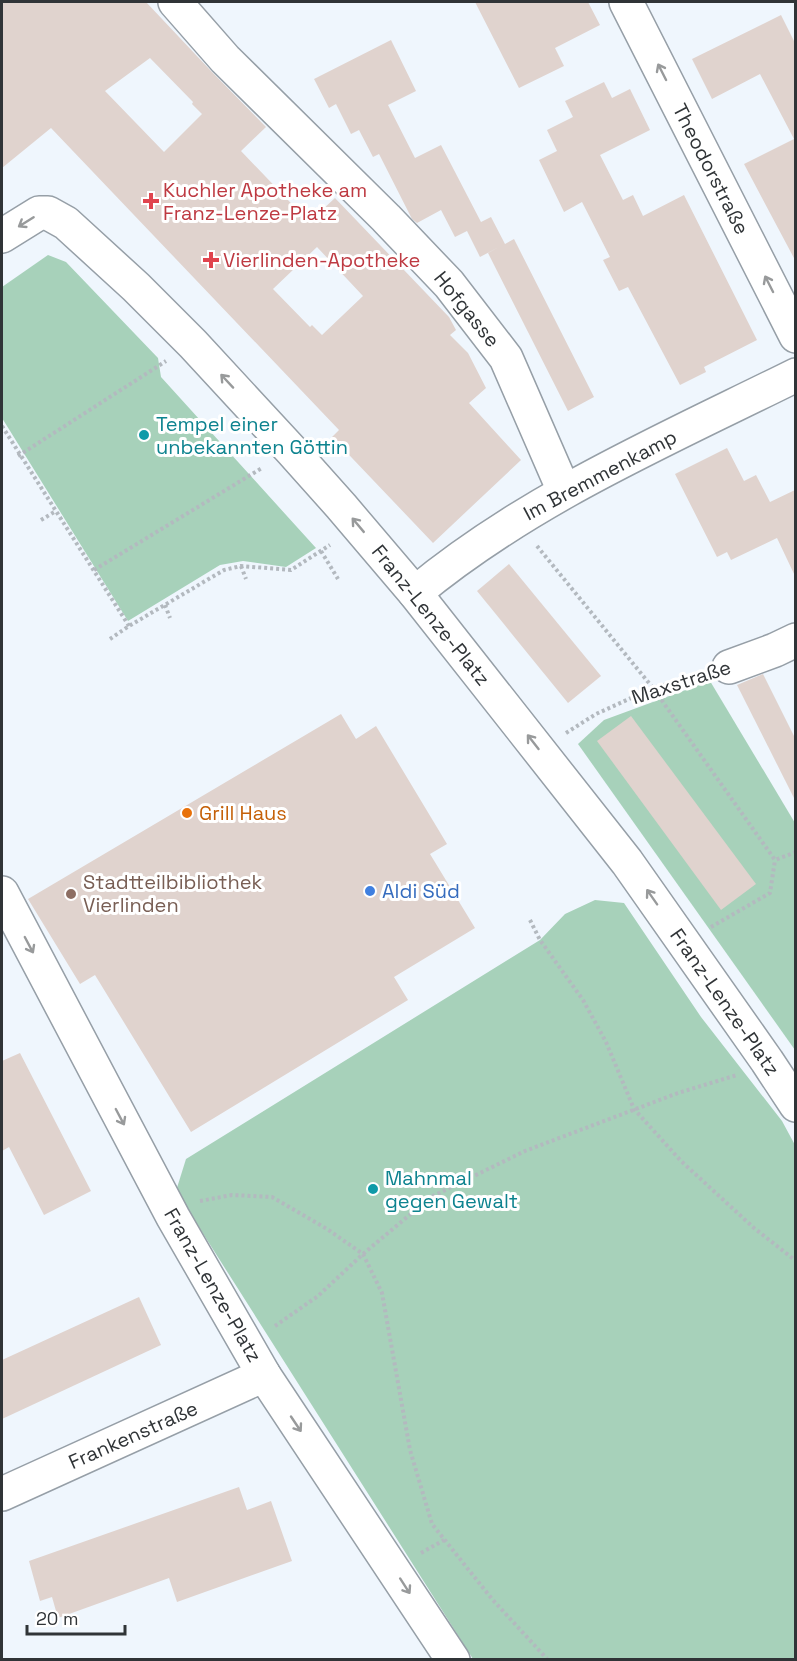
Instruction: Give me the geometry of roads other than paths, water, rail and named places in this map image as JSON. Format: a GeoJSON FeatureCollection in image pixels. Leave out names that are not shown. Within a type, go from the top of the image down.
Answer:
{"type":"FeatureCollection","features":[{"type":"Feature","properties":{"kind":"street","name":"Hofgasse"},"geometry":{"type":"LineString","coordinates":[[175,2],[225,60],[386,218],[449,284],[506,358],[564,491]]}},
{"type":"Feature","properties":{"kind":"street","name":"Theodorstraße"},"geometry":{"type":"LineString","coordinates":[[626,2],[795,336]]}},
{"type":"Feature","properties":{"kind":"street","name":"Franz-Lenze-Platz"},"geometry":{"type":"LineString","coordinates":[[2,236],[39,213],[57,216],[136,287],[193,344],[291,450],[415,593],[627,862],[795,1101]]}},
{"type":"Feature","properties":{"kind":"street","name":"Im Bremmenkamp"},"geometry":{"type":"LineString","coordinates":[[415,593],[452,563],[564,491],[795,375]]}},
{"type":"Feature","properties":{"kind":"street","name":"Maxstraße"},"geometry":{"type":"LineString","coordinates":[[729,667],[795,640]]}},
{"type":"Feature","properties":{"kind":"street","name":"Franz-Lenze-Platz"},"geometry":{"type":"LineString","coordinates":[[2,893],[173,1217],[264,1375],[453,1659]]}},
{"type":"Feature","properties":{"kind":"street","name":"Frankenstraße"},"geometry":{"type":"LineString","coordinates":[[2,1494],[264,1375]]}},
{"type":"Feature","properties":{"kind":"place","name":"Kuchler Apotheke am Franz-Lenze-Platz"},"geometry":{"type":"Point","coordinates":[151,201]}},
{"type":"Feature","properties":{"kind":"place","name":"Vierlinden-Apotheke"},"geometry":{"type":"Point","coordinates":[211,260]}},
{"type":"Feature","properties":{"kind":"place","name":"Tempel einer unbekannten Göttin"},"geometry":{"type":"Point","coordinates":[144,435]}},
{"type":"Feature","properties":{"kind":"place","name":"Grill Haus"},"geometry":{"type":"Point","coordinates":[187,813]}},
{"type":"Feature","properties":{"kind":"place","name":"Aldi Süd"},"geometry":{"type":"Point","coordinates":[370,891]}},
{"type":"Feature","properties":{"kind":"place","name":"Stadtteilbibliothek Vierlinden"},"geometry":{"type":"Point","coordinates":[71,894]}},
{"type":"Feature","properties":{"kind":"place","name":"Mahnmal gegen Gewalt"},"geometry":{"type":"Point","coordinates":[373,1189]}}]}
